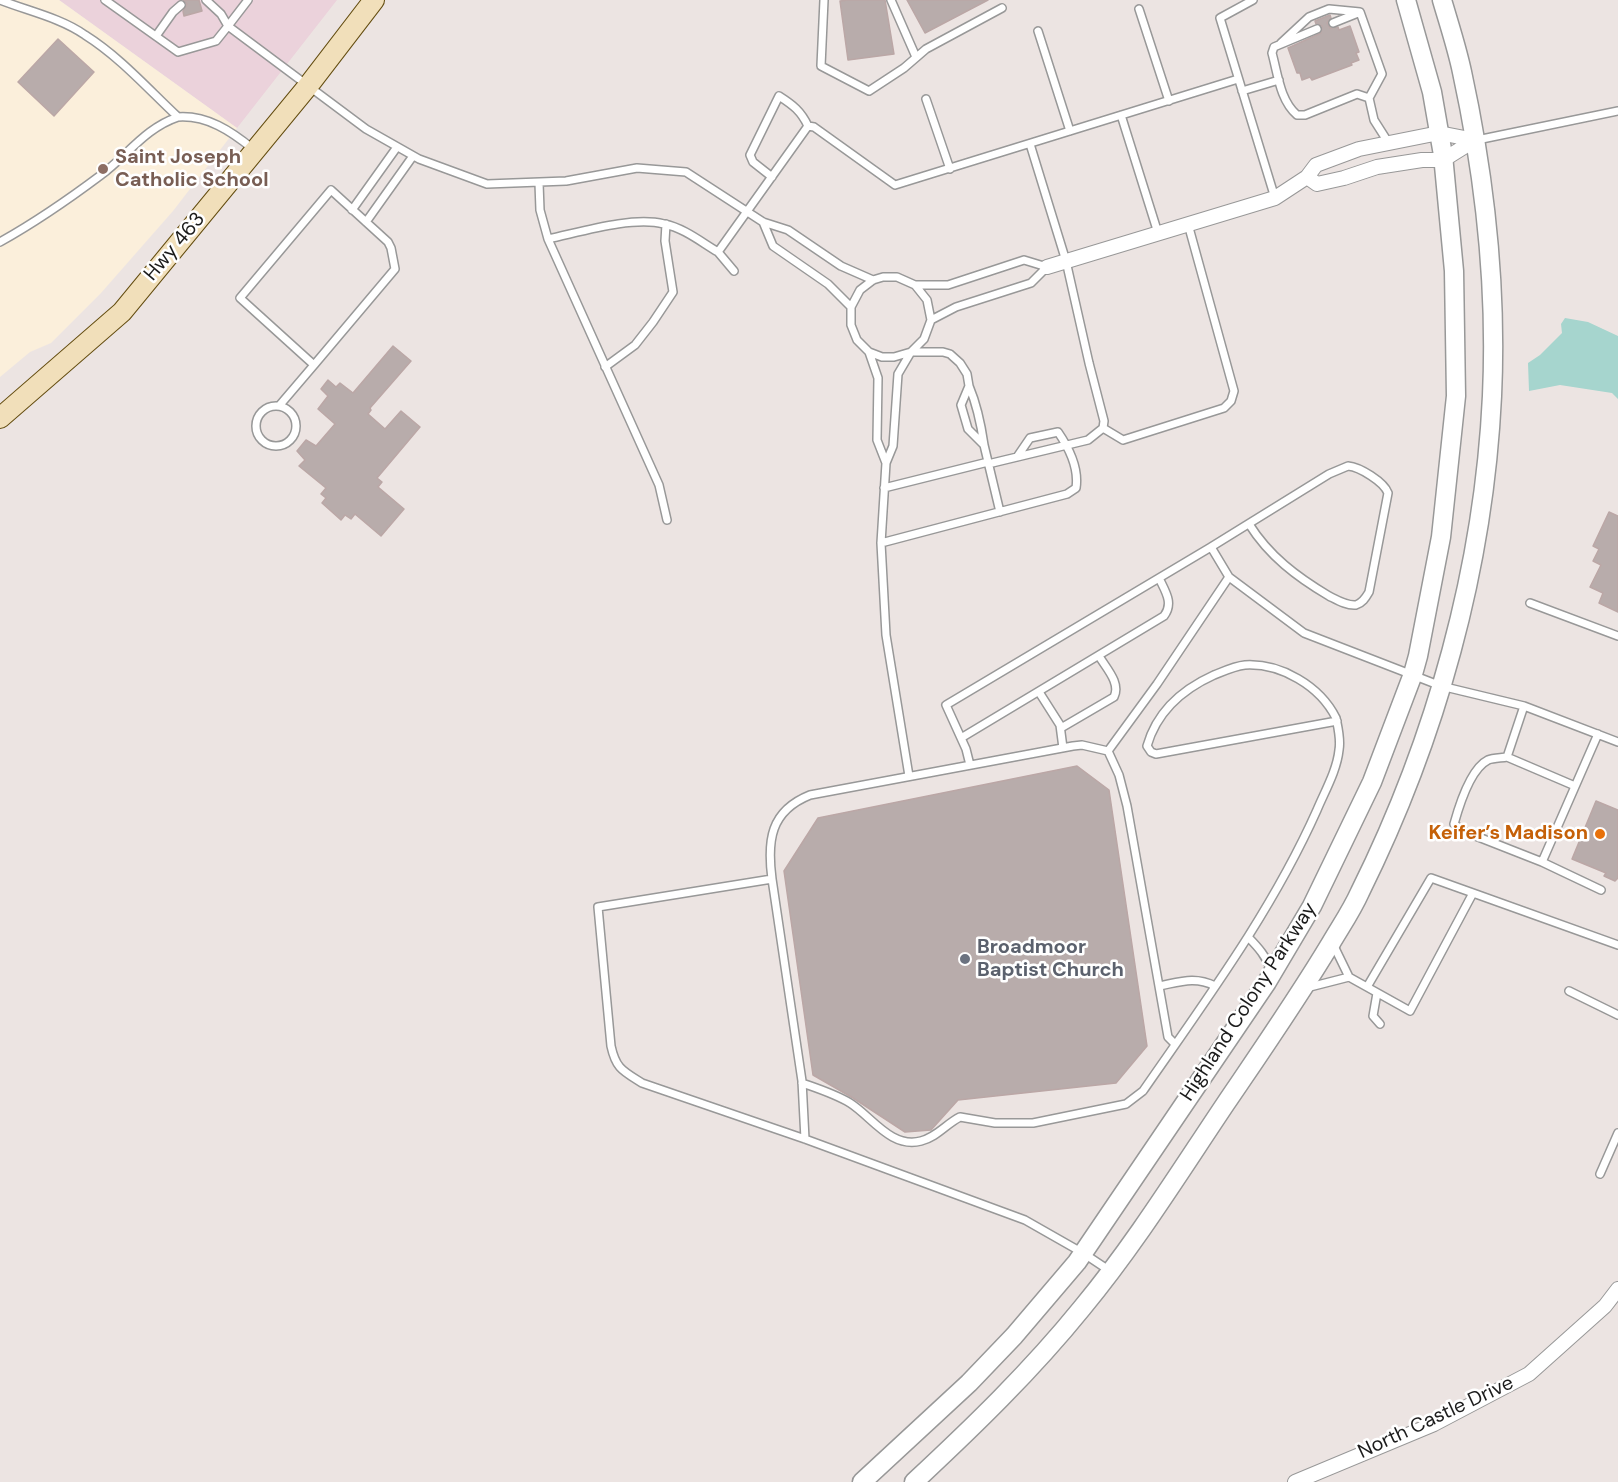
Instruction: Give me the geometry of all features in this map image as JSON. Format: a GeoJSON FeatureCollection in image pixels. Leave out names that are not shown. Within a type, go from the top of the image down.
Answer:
{"type":"FeatureCollection","features":[{"type":"Feature","properties":{"kind":"main road","name":"Hwy 463"},"geometry":{"type":"LineString","coordinates":[[0,418],[122,312],[308,86],[374,0]]}},
{"type":"Feature","properties":{"kind":"street","name":"Highland Colony Parkway"},"geometry":{"type":"LineString","coordinates":[[862,1482],[969,1383],[1077,1262],[1267,980],[1312,906],[1372,782],[1413,674],[1441,537],[1456,396],[1454,271],[1440,133],[1432,92],[1406,0]]}},
{"type":"Feature","properties":{"kind":"street","name":"Highland Colony Parkway"},"geometry":{"type":"LineString","coordinates":[[914,1482],[1014,1386],[1083,1308],[1157,1208],[1304,989],[1359,894],[1405,791],[1441,686],[1468,580],[1483,492],[1492,395],[1492,292],[1484,200],[1462,69],[1442,0]]}},
{"type":"Feature","properties":{"kind":"street"},"geometry":{"type":"LineString","coordinates":[[1047,267],[1275,198],[1307,177],[1316,165],[1359,149],[1440,133],[1475,140]]}},
{"type":"Feature","properties":{"kind":"street"},"geometry":{"type":"LineString","coordinates":[[1307,177],[1317,184],[1377,167],[1422,160],[1443,160],[1475,140]]}},
{"type":"Feature","properties":{"kind":"street","name":"North Castle Drive"},"geometry":{"type":"LineString","coordinates":[[1294,1482],[1434,1424],[1529,1374],[1605,1306],[1618,1289]]}},
{"type":"Feature","properties":{"kind":"lane"},"geometry":{"type":"LineString","coordinates":[[0,0],[85,34],[110,53],[178,117]]}},
{"type":"Feature","properties":{"kind":"lane"},"geometry":{"type":"LineString","coordinates":[[105,0],[178,52],[216,41],[248,0]]}},
{"type":"Feature","properties":{"kind":"lane"},"geometry":{"type":"LineString","coordinates":[[203,0],[221,14],[228,26],[308,86],[366,129],[413,156],[487,184],[566,181],[638,168],[686,172],[763,222],[788,230],[841,266],[873,280]]}},
{"type":"Feature","properties":{"kind":"lane"},"geometry":{"type":"LineString","coordinates":[[824,0],[821,66],[869,91],[926,49],[1002,8]]}},
{"type":"Feature","properties":{"kind":"lane"},"geometry":{"type":"LineString","coordinates":[[891,0],[916,57]]}},
{"type":"Feature","properties":{"kind":"lane"},"geometry":{"type":"LineString","coordinates":[[1253,0],[1220,18],[1275,198]]}},
{"type":"Feature","properties":{"kind":"lane"},"geometry":{"type":"LineString","coordinates":[[156,36],[173,12],[182,5]]}},
{"type":"Feature","properties":{"kind":"lane"},"geometry":{"type":"LineString","coordinates":[[1139,9],[1169,101]]}},
{"type":"Feature","properties":{"kind":"lane"},"geometry":{"type":"LineString","coordinates":[[1281,43],[1309,16],[1329,9],[1360,12]]}},
{"type":"Feature","properties":{"kind":"lane"},"geometry":{"type":"LineString","coordinates":[[1333,23],[1360,12]]}},
{"type":"Feature","properties":{"kind":"lane"},"geometry":{"type":"LineString","coordinates":[[1360,12],[1382,74],[1369,98],[1374,120],[1388,142]]}},
{"type":"Feature","properties":{"kind":"lane"},"geometry":{"type":"LineString","coordinates":[[1317,29],[1274,46],[1272,53],[1285,100],[1297,115],[1305,115],[1357,94],[1369,98]]}},
{"type":"Feature","properties":{"kind":"lane"},"geometry":{"type":"LineString","coordinates":[[1038,32],[1070,131]]}},
{"type":"Feature","properties":{"kind":"lane"},"geometry":{"type":"LineString","coordinates":[[808,126],[814,127],[895,185],[1238,79]]}},
{"type":"Feature","properties":{"kind":"lane"},"geometry":{"type":"LineString","coordinates":[[1242,91],[1279,80]]}},
{"type":"Feature","properties":{"kind":"lane"},"geometry":{"type":"LineString","coordinates":[[772,177],[753,162],[750,155],[779,96],[796,106],[808,126]]}},
{"type":"Feature","properties":{"kind":"lane"},"geometry":{"type":"LineString","coordinates":[[926,99],[950,169]]}},
{"type":"Feature","properties":{"kind":"lane"},"geometry":{"type":"LineString","coordinates":[[1475,140],[1618,111]]}},
{"type":"Feature","properties":{"kind":"lane"},"geometry":{"type":"LineString","coordinates":[[0,242],[28,226],[102,174],[149,132],[162,123],[178,117],[190,116],[232,132],[255,150]]}},
{"type":"Feature","properties":{"kind":"lane"},"geometry":{"type":"LineString","coordinates":[[1121,116],[1158,233]]}},
{"type":"Feature","properties":{"kind":"lane"},"geometry":{"type":"LineString","coordinates":[[718,252],[808,126]]}},
{"type":"Feature","properties":{"kind":"lane"},"geometry":{"type":"LineString","coordinates":[[884,488],[1088,440],[1103,428],[1104,421],[1066,261],[1030,144]]}},
{"type":"Feature","properties":{"kind":"lane"},"geometry":{"type":"LineString","coordinates":[[352,210],[397,147]]}},
{"type":"Feature","properties":{"kind":"lane"},"geometry":{"type":"LineString","coordinates":[[366,222],[413,156]]}},
{"type":"Feature","properties":{"kind":"lane"},"geometry":{"type":"LineString","coordinates":[[539,183],[540,210],[549,239],[660,485],[667,520]]}},
{"type":"Feature","properties":{"kind":"lane"},"geometry":{"type":"LineString","coordinates":[[279,406],[293,415],[296,429],[288,441],[275,446],[262,440],[259,436],[256,424],[261,413],[267,408],[279,406],[314,365],[395,269],[392,248],[331,190],[240,298],[314,365]]}},
{"type":"Feature","properties":{"kind":"lane"},"geometry":{"type":"LineString","coordinates":[[549,239],[645,221],[666,224],[687,233],[718,252],[734,271]]}},
{"type":"Feature","properties":{"kind":"lane"},"geometry":{"type":"LineString","coordinates":[[763,222],[773,246],[828,284],[851,307]]}},
{"type":"Feature","properties":{"kind":"lane"},"geometry":{"type":"LineString","coordinates":[[605,367],[635,345],[673,292],[665,241],[666,224]]}},
{"type":"Feature","properties":{"kind":"lane"},"geometry":{"type":"LineString","coordinates":[[1103,428],[1124,440],[1224,408],[1231,401],[1234,391],[1188,224]]}},
{"type":"Feature","properties":{"kind":"lane"},"geometry":{"type":"LineString","coordinates":[[931,320],[956,307],[1031,283],[1047,267],[1024,260],[948,285],[915,285],[897,277],[883,277],[873,280],[860,290],[851,307],[850,325],[857,340],[869,351],[882,357],[894,357],[911,352],[943,352],[950,354],[964,368],[981,424],[1000,512]]}},
{"type":"Feature","properties":{"kind":"lane"},"geometry":{"type":"LineString","coordinates":[[909,776],[886,635],[881,543],[886,463],[892,446],[898,374],[911,352],[924,339],[931,320],[927,300],[915,285]]}},
{"type":"Feature","properties":{"kind":"lane"},"geometry":{"type":"LineString","coordinates":[[869,351],[878,378],[877,440],[886,463]]}},
{"type":"Feature","properties":{"kind":"lane"},"geometry":{"type":"LineString","coordinates":[[969,386],[961,405],[968,429],[984,445]]}},
{"type":"Feature","properties":{"kind":"lane"},"geometry":{"type":"LineString","coordinates":[[881,543],[1067,494],[1076,488],[1078,478],[1067,445],[1058,432],[1030,438],[1017,457]]}},
{"type":"Feature","properties":{"kind":"lane"},"geometry":{"type":"LineString","coordinates":[[970,765],[946,705],[1329,474],[1353,466],[1384,485],[1388,493],[1369,592],[1361,603],[1355,605],[1340,601],[1290,571],[1266,548],[1249,524]]}},
{"type":"Feature","properties":{"kind":"lane"},"geometry":{"type":"LineString","coordinates":[[1211,547],[1229,577],[1304,633],[1441,686],[1524,706],[1618,742]]}},
{"type":"Feature","properties":{"kind":"lane"},"geometry":{"type":"LineString","coordinates":[[1108,751],[1157,684],[1229,577]]}},
{"type":"Feature","properties":{"kind":"lane"},"geometry":{"type":"LineString","coordinates":[[961,738],[1164,616],[1167,612],[1168,600],[1159,578]]}},
{"type":"Feature","properties":{"kind":"lane"},"geometry":{"type":"LineString","coordinates":[[1530,603],[1618,636]]}},
{"type":"Feature","properties":{"kind":"lane"},"geometry":{"type":"LineString","coordinates":[[1061,728],[1114,697],[1117,692],[1115,682],[1099,656]]}},
{"type":"Feature","properties":{"kind":"lane"},"geometry":{"type":"LineString","coordinates":[[802,1083],[845,1100],[894,1137],[909,1143],[934,1136],[960,1118],[995,1123],[1033,1123],[1126,1104],[1143,1090],[1248,937],[1274,894],[1305,837],[1332,773],[1339,750],[1336,721],[1324,700],[1289,674],[1268,667],[1243,665],[1201,681],[1186,690],[1163,713],[1155,726],[1147,746],[1151,752],[1156,754],[1336,721]]}},
{"type":"Feature","properties":{"kind":"lane"},"geometry":{"type":"LineString","coordinates":[[1039,692],[1061,728],[1063,748]]}},
{"type":"Feature","properties":{"kind":"lane"},"geometry":{"type":"LineString","coordinates":[[1507,757],[1524,706]]}},
{"type":"Feature","properties":{"kind":"lane"},"geometry":{"type":"LineString","coordinates":[[1542,862],[1598,734]]}},
{"type":"Feature","properties":{"kind":"lane"},"geometry":{"type":"LineString","coordinates":[[805,1139],[802,1083],[769,853],[772,834],[781,817],[800,800],[825,791],[1082,745],[1108,751]]}},
{"type":"Feature","properties":{"kind":"lane"},"geometry":{"type":"LineString","coordinates":[[1108,751],[1119,775],[1127,806],[1168,1037],[1175,1044]]}},
{"type":"Feature","properties":{"kind":"lane"},"geometry":{"type":"LineString","coordinates":[[1575,786],[1507,757],[1489,759],[1478,767],[1467,787],[1454,824],[1463,831],[1542,862],[1601,890]]}},
{"type":"Feature","properties":{"kind":"lane"},"geometry":{"type":"LineString","coordinates":[[1366,987],[1431,878],[1618,945]]}},
{"type":"Feature","properties":{"kind":"lane"},"geometry":{"type":"LineString","coordinates":[[772,879],[598,907],[611,1046],[618,1066],[642,1083],[805,1139],[1025,1220],[1110,1271]]}},
{"type":"Feature","properties":{"kind":"lane"},"geometry":{"type":"LineString","coordinates":[[1407,1020],[1473,893]]}},
{"type":"Feature","properties":{"kind":"lane"},"geometry":{"type":"LineString","coordinates":[[1248,937],[1267,960],[1271,971],[1267,980]]}},
{"type":"Feature","properties":{"kind":"lane"},"geometry":{"type":"LineString","coordinates":[[1331,942],[1349,977],[1410,1011]]}},
{"type":"Feature","properties":{"kind":"lane"},"geometry":{"type":"LineString","coordinates":[[1304,989],[1349,977]]}},
{"type":"Feature","properties":{"kind":"lane"},"geometry":{"type":"LineString","coordinates":[[1159,986],[1196,980],[1215,986]]}},
{"type":"Feature","properties":{"kind":"lane"},"geometry":{"type":"LineString","coordinates":[[1569,991],[1618,1015]]}},
{"type":"Feature","properties":{"kind":"lane"},"geometry":{"type":"LineString","coordinates":[[1377,993],[1373,1016],[1380,1024]]}},
{"type":"Feature","properties":{"kind":"lane"},"geometry":{"type":"LineString","coordinates":[[1600,1174],[1618,1133]]}},
{"type":"Feature","properties":{"kind":"shaded area","name":"Saint Joseph Catholic School"},"geometry":{"type":"Polygon","coordinates":[[[0,0],[59,0],[237,128],[173,211],[101,293],[51,343],[30,352],[0,377],[0,0]]]}},
{"type":"Feature","properties":{"kind":"shaded area"},"geometry":{"type":"Polygon","coordinates":[[[59,0],[337,0],[237,128],[59,0]]]}},
{"type":"Feature","properties":{"kind":"water"},"geometry":{"type":"Polygon","coordinates":[[[1565,318],[1588,322],[1618,336],[1618,399],[1612,393],[1560,385],[1529,391],[1528,363],[1540,355],[1562,333],[1561,324],[1565,318]]]}},
{"type":"Feature","properties":{"kind":"building"},"geometry":{"type":"Polygon","coordinates":[[[183,0],[199,0],[202,11],[184,16],[183,11],[187,4],[183,0]]]}},
{"type":"Feature","properties":{"kind":"building"},"geometry":{"type":"Polygon","coordinates":[[[885,0],[894,54],[848,60],[840,1],[885,0]]]}},
{"type":"Feature","properties":{"kind":"building"},"geometry":{"type":"Polygon","coordinates":[[[907,0],[988,0],[925,33],[907,0]]]}},
{"type":"Feature","properties":{"kind":"building"},"geometry":{"type":"Polygon","coordinates":[[[1330,15],[1331,18],[1327,23],[1330,28],[1338,27],[1339,30],[1350,26],[1359,52],[1356,53],[1359,60],[1351,63],[1352,65],[1312,80],[1310,77],[1302,80],[1288,48],[1321,33],[1322,26],[1316,24],[1315,21],[1330,15]]]}},
{"type":"Feature","properties":{"kind":"building"},"geometry":{"type":"Polygon","coordinates":[[[58,39],[94,72],[54,116],[18,82],[58,39]]]}},
{"type":"Feature","properties":{"kind":"building"},"geometry":{"type":"Polygon","coordinates":[[[393,346],[411,361],[370,408],[368,414],[385,429],[401,411],[420,427],[377,478],[382,482],[378,487],[404,509],[381,536],[355,514],[351,519],[345,515],[341,520],[322,503],[326,498],[321,494],[326,488],[299,466],[305,460],[297,451],[306,440],[316,446],[335,424],[318,409],[328,396],[321,389],[328,380],[336,387],[340,383],[353,393],[393,346]]]}},
{"type":"Feature","properties":{"kind":"building"},"geometry":{"type":"Polygon","coordinates":[[[1609,512],[1618,516],[1618,612],[1599,603],[1603,593],[1590,587],[1601,565],[1593,561],[1599,549],[1593,546],[1609,512]]]}},
{"type":"Feature","properties":{"kind":"building","name":"Broadmoor Baptist Church"},"geometry":{"type":"Polygon","coordinates":[[[1077,766],[1109,790],[1147,1046],[1116,1083],[958,1100],[931,1130],[905,1132],[813,1075],[784,871],[818,818],[1077,766]]]}},
{"type":"Feature","properties":{"kind":"building","name":"Keifer’s Madison"},"geometry":{"type":"Polygon","coordinates":[[[1596,801],[1618,810],[1618,878],[1615,881],[1604,876],[1606,873],[1572,859],[1596,801]]]}},
{"type":"Feature","properties":{"kind":"place","name":"Saint Joseph Catholic School"},"geometry":{"type":"Point","coordinates":[103,169]}},
{"type":"Feature","properties":{"kind":"place","name":"Keifer’s Madison"},"geometry":{"type":"Point","coordinates":[1600,834]}},
{"type":"Feature","properties":{"kind":"place","name":"Broadmoor Baptist Church"},"geometry":{"type":"Point","coordinates":[965,959]}}]}
